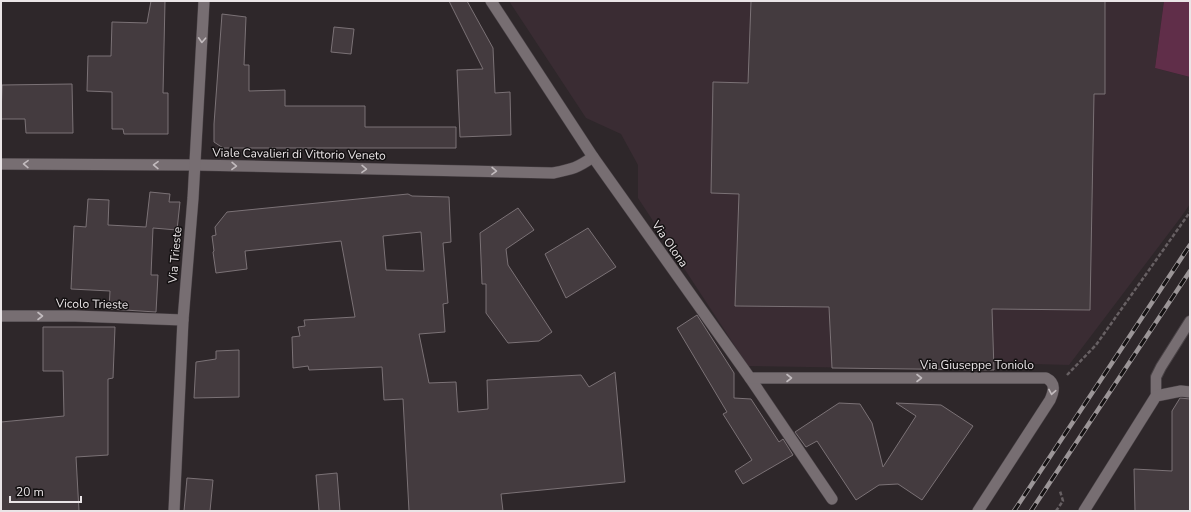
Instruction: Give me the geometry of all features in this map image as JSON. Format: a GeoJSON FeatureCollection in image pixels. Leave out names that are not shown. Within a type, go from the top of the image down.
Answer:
{"type":"FeatureCollection","features":[{"type":"Feature","properties":{"kind":"street","name":"Via Trieste"},"geometry":{"type":"LineString","coordinates":[[174,511],[183,320],[195,165],[204,1]]}},
{"type":"Feature","properties":{"kind":"street","name":"Via Olona"},"geometry":{"type":"LineString","coordinates":[[491,1],[593,157],[750,378],[832,500]]}},
{"type":"Feature","properties":{"kind":"street","name":"Viale Cavalieri di Vittorio Veneto"},"geometry":{"type":"LineString","coordinates":[[1,164],[195,165],[553,173],[572,170],[593,157]]}},
{"type":"Feature","properties":{"kind":"street","name":"Vicolo Trieste"},"geometry":{"type":"LineString","coordinates":[[1,316],[75,316],[183,320]]}},
{"type":"Feature","properties":{"kind":"street","name":"Via Giuseppe Toniolo"},"geometry":{"type":"LineString","coordinates":[[750,378],[1046,378],[1053,384]]}},
{"type":"Feature","properties":{"kind":"street"},"geometry":{"type":"LineString","coordinates":[[978,511],[1050,400],[1053,392],[1053,384]]}},
{"type":"Feature","properties":{"kind":"street"},"geometry":{"type":"LineString","coordinates":[[1084,511],[1156,396],[1181,391],[1190,392]]}},
{"type":"Feature","properties":{"kind":"lane"},"geometry":{"type":"LineString","coordinates":[[1156,396],[1156,377],[1190,321]]}},
{"type":"Feature","properties":{"kind":"path"},"geometry":{"type":"LineString","coordinates":[[1053,384],[1068,375],[1096,345],[1190,212]]}},
{"type":"Feature","properties":{"kind":"path"},"geometry":{"type":"LineString","coordinates":[[1056,511],[1063,501],[1060,491]]}},
{"type":"Feature","properties":{"kind":"shaded area"},"geometry":{"type":"Polygon","coordinates":[[[509,1],[1164,1],[1155,68],[1190,77],[1190,204],[1069,365],[994,363],[994,370],[748,366],[638,198],[638,165],[621,134],[586,118],[509,1]]]}},
{"type":"Feature","properties":{"kind":"shaded area"},"geometry":{"type":"Polygon","coordinates":[[[1164,1],[1190,1],[1190,77],[1155,68],[1164,1]]]}},
{"type":"Feature","properties":{"kind":"building"},"geometry":{"type":"Polygon","coordinates":[[[151,1],[165,1],[163,93],[168,93],[168,134],[124,134],[123,129],[112,129],[112,92],[87,91],[88,56],[111,56],[112,22],[147,23],[151,1]]]}},
{"type":"Feature","properties":{"kind":"building"},"geometry":{"type":"Polygon","coordinates":[[[449,1],[467,1],[493,48],[495,93],[510,92],[511,135],[460,137],[457,70],[483,69],[449,1]]]}},
{"type":"Feature","properties":{"kind":"building"},"geometry":{"type":"Polygon","coordinates":[[[751,1],[1105,1],[1105,94],[1094,94],[1090,310],[992,309],[994,370],[832,368],[829,307],[735,306],[739,194],[711,193],[713,82],[748,83],[751,1]]]}},
{"type":"Feature","properties":{"kind":"building"},"geometry":{"type":"Polygon","coordinates":[[[222,14],[246,17],[244,65],[249,65],[249,91],[285,90],[285,106],[365,106],[365,127],[456,127],[456,148],[223,148],[214,142],[222,14]]]}},
{"type":"Feature","properties":{"kind":"building"},"geometry":{"type":"Polygon","coordinates":[[[334,27],[354,29],[351,54],[331,52],[334,27]]]}},
{"type":"Feature","properties":{"kind":"building"},"geometry":{"type":"Polygon","coordinates":[[[72,84],[73,133],[26,133],[25,119],[1,119],[2,85],[72,84]]]}},
{"type":"Feature","properties":{"kind":"building"},"geometry":{"type":"Polygon","coordinates":[[[150,192],[170,194],[169,202],[180,202],[177,230],[153,228],[151,275],[158,275],[156,312],[109,309],[110,291],[71,289],[74,226],[86,227],[88,199],[109,200],[108,225],[146,227],[150,192]]]}},
{"type":"Feature","properties":{"kind":"building"},"geometry":{"type":"Polygon","coordinates":[[[408,194],[412,196],[449,197],[451,242],[443,243],[448,303],[443,304],[445,332],[419,334],[429,383],[456,382],[458,412],[488,409],[487,380],[581,375],[589,387],[615,372],[625,482],[501,494],[503,511],[409,511],[403,399],[384,400],[382,367],[309,370],[308,366],[293,368],[292,337],[300,336],[298,327],[305,326],[304,320],[355,317],[341,241],[245,251],[247,269],[216,273],[212,236],[216,235],[215,227],[227,212],[408,194]],[[421,232],[383,236],[386,270],[424,271],[421,232]]]}},
{"type":"Feature","properties":{"kind":"building"},"geometry":{"type":"Polygon","coordinates":[[[518,208],[534,230],[506,249],[508,265],[552,332],[539,341],[508,343],[486,313],[486,284],[482,284],[480,233],[518,208]]]}},
{"type":"Feature","properties":{"kind":"building"},"geometry":{"type":"Polygon","coordinates":[[[588,228],[616,267],[566,298],[545,254],[588,228]]]}},
{"type":"Feature","properties":{"kind":"building"},"geometry":{"type":"Polygon","coordinates":[[[697,315],[734,373],[734,398],[751,399],[779,442],[783,439],[793,455],[743,484],[735,471],[752,460],[723,414],[727,412],[677,328],[697,315]]]}},
{"type":"Feature","properties":{"kind":"building"},"geometry":{"type":"Polygon","coordinates":[[[43,327],[115,327],[113,378],[108,379],[108,455],[76,457],[79,511],[1,511],[1,422],[64,416],[63,371],[43,371],[43,327]]]}},
{"type":"Feature","properties":{"kind":"building"},"geometry":{"type":"Polygon","coordinates":[[[239,350],[239,397],[194,398],[196,362],[216,359],[216,351],[239,350]]]}},
{"type":"Feature","properties":{"kind":"building"},"geometry":{"type":"Polygon","coordinates":[[[1180,398],[1190,399],[1190,511],[1135,511],[1134,469],[1172,471],[1172,411],[1180,398]]]}},
{"type":"Feature","properties":{"kind":"building"},"geometry":{"type":"Polygon","coordinates":[[[839,403],[860,404],[872,423],[883,467],[916,416],[896,403],[941,405],[973,426],[922,500],[898,484],[879,485],[856,500],[817,441],[806,447],[795,432],[839,403]]]}},
{"type":"Feature","properties":{"kind":"building"},"geometry":{"type":"Polygon","coordinates":[[[337,473],[340,511],[319,511],[316,475],[337,473]]]}},
{"type":"Feature","properties":{"kind":"building"},"geometry":{"type":"Polygon","coordinates":[[[187,478],[213,480],[210,511],[184,511],[187,478]]]}},
{"type":"Feature","properties":{"kind":"railway"},"geometry":{"type":"LineString","coordinates":[[1014,511],[1190,245]]}},
{"type":"Feature","properties":{"kind":"railway"},"geometry":{"type":"LineString","coordinates":[[1031,511],[1190,271]]}}]}
